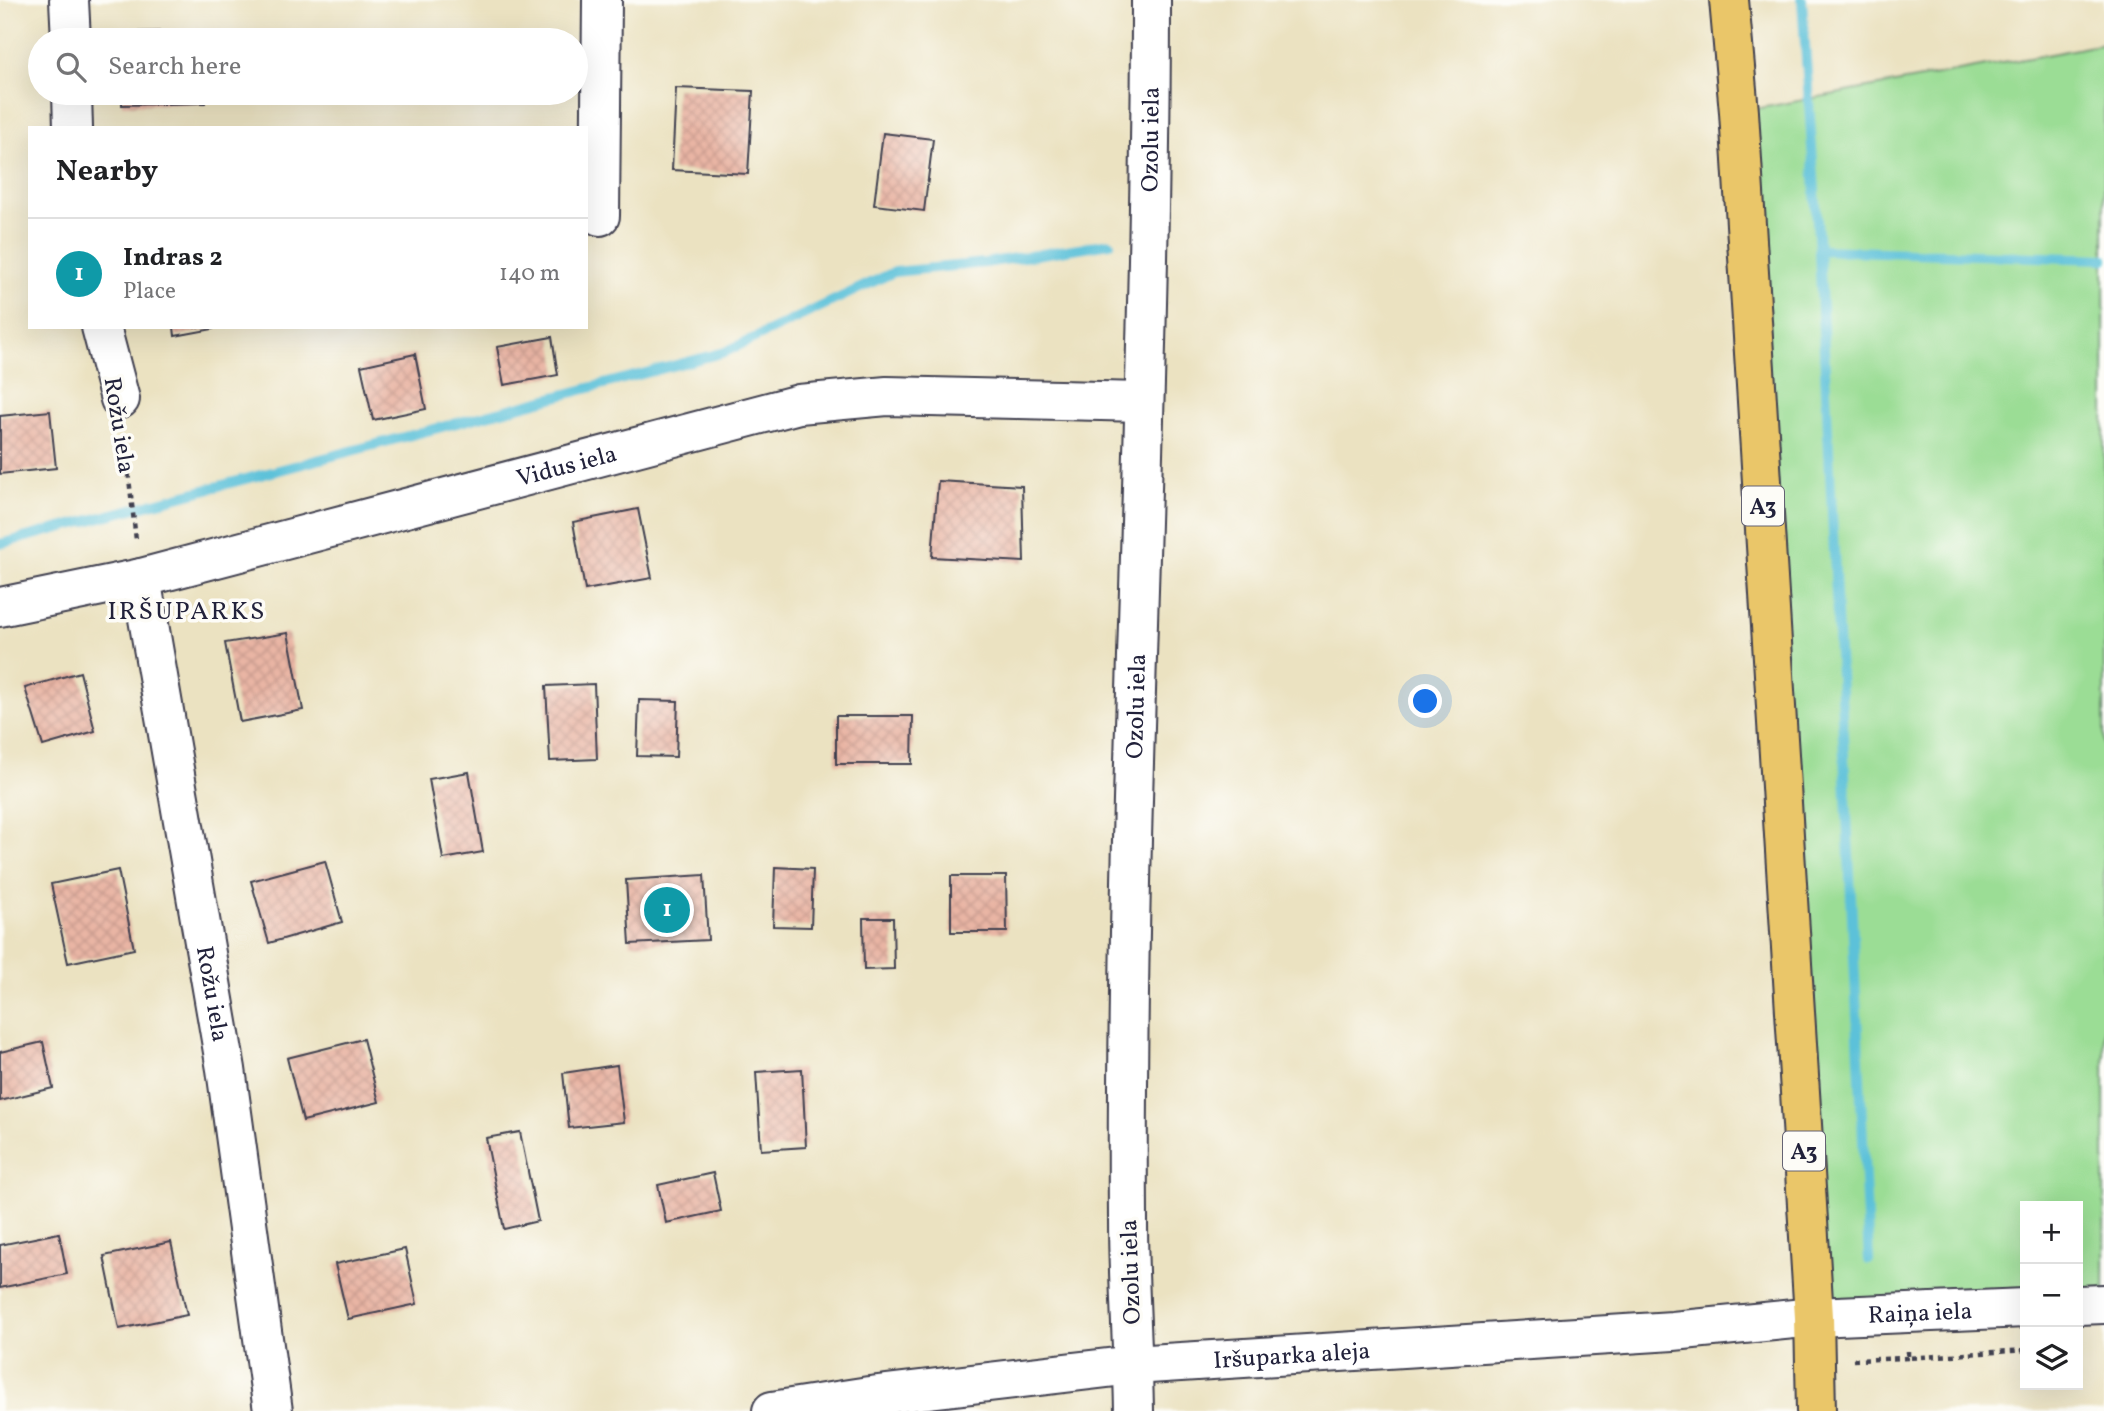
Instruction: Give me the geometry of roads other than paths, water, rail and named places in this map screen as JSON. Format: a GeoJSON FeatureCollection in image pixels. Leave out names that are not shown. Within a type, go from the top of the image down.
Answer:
{"type":"FeatureCollection","features":[{"type":"Feature","properties":{"kind":"highway","name":"A3"},"geometry":{"type":"LineString","coordinates":[[1729,0],[1739,112],[1814,1317],[1816,1411]]}},
{"type":"Feature","properties":{"kind":"street"},"geometry":{"type":"LineString","coordinates":[[69,0],[70,28]]}},
{"type":"Feature","properties":{"kind":"street"},"geometry":{"type":"LineString","coordinates":[[600,216],[602,0]]}},
{"type":"Feature","properties":{"kind":"street","name":"Ozolu iela"},"geometry":{"type":"LineString","coordinates":[[1135,1411],[1128,1223],[1129,1045],[1142,402],[1151,152],[1151,0]]}},
{"type":"Feature","properties":{"kind":"street"},"geometry":{"type":"LineString","coordinates":[[72,105],[73,126]]}},
{"type":"Feature","properties":{"kind":"street","name":"Rožu iela"},"geometry":{"type":"LineString","coordinates":[[102,329],[120,399]]}},
{"type":"Feature","properties":{"kind":"street","name":"Vidus iela"},"geometry":{"type":"LineString","coordinates":[[0,607],[141,578],[799,404],[887,396],[1142,402]]}},
{"type":"Feature","properties":{"kind":"street","name":"Rožu iela"},"geometry":{"type":"LineString","coordinates":[[141,578],[226,1069],[273,1411]]}},
{"type":"Feature","properties":{"kind":"street"},"geometry":{"type":"LineString","coordinates":[[2083,1305],[2104,1304]]}},
{"type":"Feature","properties":{"kind":"street","name":"Raiņa iela"},"geometry":{"type":"LineString","coordinates":[[1814,1317],[2020,1307]]}},
{"type":"Feature","properties":{"kind":"street","name":"Iršuparka aleja"},"geometry":{"type":"LineString","coordinates":[[772,1411],[869,1396],[1133,1365],[1673,1331],[1814,1317]]}},
{"type":"Feature","properties":{"kind":"waterway"},"geometry":{"type":"LineString","coordinates":[[1802,0],[1819,250],[1869,1260]]}},
{"type":"Feature","properties":{"kind":"waterway"},"geometry":{"type":"LineString","coordinates":[[0,544],[725,352],[894,272],[985,263],[1110,243]]}},
{"type":"Feature","properties":{"kind":"waterway"},"geometry":{"type":"LineString","coordinates":[[1819,250],[2104,259]]}},
{"type":"Feature","properties":{"kind":"place","name":"Indras 2"},"geometry":{"type":"Point","coordinates":[667,910]}},
{"type":"Feature","properties":{"kind":"district","name":"IRŠUPARKS"},"geometry":{"type":"Point","coordinates":[187,610]}}]}
